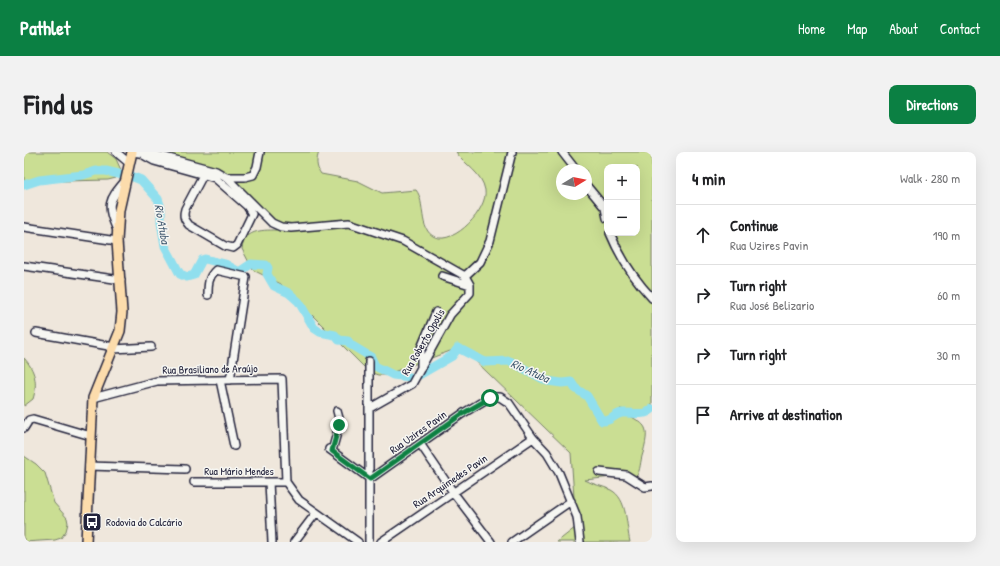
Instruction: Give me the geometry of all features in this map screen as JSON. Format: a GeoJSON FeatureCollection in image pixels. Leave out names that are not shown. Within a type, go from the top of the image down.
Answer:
{"type":"FeatureCollection","features":[{"type":"Feature","properties":{"kind":"main road"},"geometry":{"type":"LineString","coordinates":[[86,542],[93,398],[120,331],[122,312],[121,280],[117,240],[119,210],[132,152]]}},
{"type":"Feature","properties":{"kind":"street"},"geometry":{"type":"LineString","coordinates":[[116,152],[129,163]]}},
{"type":"Feature","properties":{"kind":"street"},"geometry":{"type":"LineString","coordinates":[[132,152],[161,156],[204,168],[226,177],[245,177],[253,175],[257,167],[260,152]]}},
{"type":"Feature","properties":{"kind":"street"},"geometry":{"type":"LineString","coordinates":[[465,276],[480,262],[490,241],[512,152]]}},
{"type":"Feature","properties":{"kind":"street"},"geometry":{"type":"LineString","coordinates":[[562,152],[571,164]]}},
{"type":"Feature","properties":{"kind":"street"},"geometry":{"type":"LineString","coordinates":[[142,154],[154,161],[215,178],[251,211],[250,217],[237,245],[233,248],[225,246],[189,225],[185,220],[185,209],[204,175]]}},
{"type":"Feature","properties":{"kind":"street"},"geometry":{"type":"LineString","coordinates":[[226,177],[262,215],[281,227],[306,227],[349,223],[403,241],[465,276],[470,284]]}},
{"type":"Feature","properties":{"kind":"street"},"geometry":{"type":"LineString","coordinates":[[592,192],[604,207]]}},
{"type":"Feature","properties":{"kind":"street"},"geometry":{"type":"LineString","coordinates":[[24,227],[117,240]]}},
{"type":"Feature","properties":{"kind":"street"},"geometry":{"type":"LineString","coordinates":[[611,236],[617,250],[640,284],[652,298]]}},
{"type":"Feature","properties":{"kind":"street"},"geometry":{"type":"LineString","coordinates":[[24,266],[121,280]]}},
{"type":"Feature","properties":{"kind":"street"},"geometry":{"type":"LineString","coordinates":[[208,295],[208,282],[216,270],[246,278],[230,380]]}},
{"type":"Feature","properties":{"kind":"street"},"geometry":{"type":"LineString","coordinates":[[442,276],[470,284]]}},
{"type":"Feature","properties":{"kind":"street","name":"Rua Roberto Opolis"},"geometry":{"type":"LineString","coordinates":[[370,408],[412,384],[450,315],[470,293],[470,284]]}},
{"type":"Feature","properties":{"kind":"street"},"geometry":{"type":"LineString","coordinates":[[421,368],[421,348],[436,312]]}},
{"type":"Feature","properties":{"kind":"street"},"geometry":{"type":"LineString","coordinates":[[36,334],[113,348],[151,347]]}},
{"type":"Feature","properties":{"kind":"street"},"geometry":{"type":"LineString","coordinates":[[369,542],[370,360]]}},
{"type":"Feature","properties":{"kind":"street","name":"Rua Brasiliano de Araújo"},"geometry":{"type":"LineString","coordinates":[[93,398],[157,381],[282,379],[286,482]]}},
{"type":"Feature","properties":{"kind":"street"},"geometry":{"type":"LineString","coordinates":[[220,380],[234,446]]}},
{"type":"Feature","properties":{"kind":"street","name":"Rua Uzires Pavin"},"geometry":{"type":"LineString","coordinates":[[370,479],[490,398],[500,397],[509,403],[533,438]]}},
{"type":"Feature","properties":{"kind":"street"},"geometry":{"type":"LineString","coordinates":[[337,410],[340,422],[331,450],[370,479]]}},
{"type":"Feature","properties":{"kind":"street"},"geometry":{"type":"LineString","coordinates":[[24,428],[29,420],[32,419],[91,436]]}},
{"type":"Feature","properties":{"kind":"street"},"geometry":{"type":"LineString","coordinates":[[533,438],[547,453],[559,473],[577,517],[580,542]]}},
{"type":"Feature","properties":{"kind":"street","name":"Rua Arquimedes Pavin"},"geometry":{"type":"LineString","coordinates":[[381,542],[533,438]]}},
{"type":"Feature","properties":{"kind":"street"},"geometry":{"type":"LineString","coordinates":[[421,444],[453,492],[491,542]]}},
{"type":"Feature","properties":{"kind":"street"},"geometry":{"type":"LineString","coordinates":[[89,466],[185,469]]}},
{"type":"Feature","properties":{"kind":"street"},"geometry":{"type":"LineString","coordinates":[[599,472],[626,475],[645,487],[652,486]]}},
{"type":"Feature","properties":{"kind":"street","name":"Rua Mário Mendes"},"geometry":{"type":"LineString","coordinates":[[194,482],[286,482],[299,500],[358,542]]}},
{"type":"Feature","properties":{"kind":"street"},"geometry":{"type":"LineString","coordinates":[[269,482],[272,542]]}},
{"type":"Feature","properties":{"kind":"street"},"geometry":{"type":"LineString","coordinates":[[512,542],[571,501]]}},
{"type":"Feature","properties":{"kind":"street"},"geometry":{"type":"LineString","coordinates":[[294,542],[316,512]]}},
{"type":"Feature","properties":{"kind":"green space"},"geometry":{"type":"Polygon","coordinates":[[[24,152],[107,152],[116,159],[121,170],[116,178],[108,180],[24,182],[24,152]]]}},
{"type":"Feature","properties":{"kind":"green space"},"geometry":{"type":"Polygon","coordinates":[[[139,152],[319,152],[317,163],[321,174],[358,181],[382,193],[416,190],[421,201],[426,228],[435,237],[443,238],[452,236],[469,224],[476,215],[485,198],[483,184],[477,174],[456,152],[652,152],[652,414],[620,409],[643,425],[645,429],[645,442],[640,468],[636,477],[621,476],[585,480],[605,487],[617,494],[621,500],[625,513],[630,542],[557,542],[576,527],[571,453],[461,347],[385,375],[378,375],[369,372],[281,284],[253,270],[242,249],[243,243],[246,238],[254,232],[276,230],[230,185],[215,174],[139,152]]]}},
{"type":"Feature","properties":{"kind":"green space"},"geometry":{"type":"Polygon","coordinates":[[[24,358],[33,372],[35,388],[33,399],[24,406],[24,358]]]}},
{"type":"Feature","properties":{"kind":"green space"},"geometry":{"type":"Polygon","coordinates":[[[24,456],[36,464],[45,473],[54,503],[67,518],[68,523],[66,531],[61,538],[55,540],[24,542],[24,456]]]}},
{"type":"Feature","properties":{"kind":"waterway","name":"Rio Atuba"},"geometry":{"type":"LineString","coordinates":[[24,185],[39,180],[83,175],[96,171],[106,171],[123,175]]}},
{"type":"Feature","properties":{"kind":"waterway","name":"Rio Atuba"},"geometry":{"type":"LineString","coordinates":[[131,176],[141,180],[158,199],[161,208],[161,222],[165,246],[180,274],[187,277],[194,275],[202,260],[205,259],[225,264],[239,272],[251,264],[266,265],[268,268],[267,274],[274,286],[289,293],[299,302],[314,328],[320,332],[335,335],[339,340],[348,341],[351,345],[371,357],[375,366],[393,375],[410,377]]}},
{"type":"Feature","properties":{"kind":"waterway","name":"Rio Atuba"},"geometry":{"type":"LineString","coordinates":[[419,375],[452,356],[458,348],[485,362],[510,361],[547,381],[562,383],[571,382],[575,388],[587,396],[602,421],[608,420],[622,413],[642,414],[652,409]]}},
{"type":"Feature","properties":{"kind":"place","name":"Rodovia do Calcário"},"geometry":{"type":"Point","coordinates":[92,522]}},
{"type":"Feature","properties":{"kind":"route"},"geometry":{"type":"LineString","coordinates":[[339,425],[332,451],[370,479],[462,414],[490,398]]}}]}
